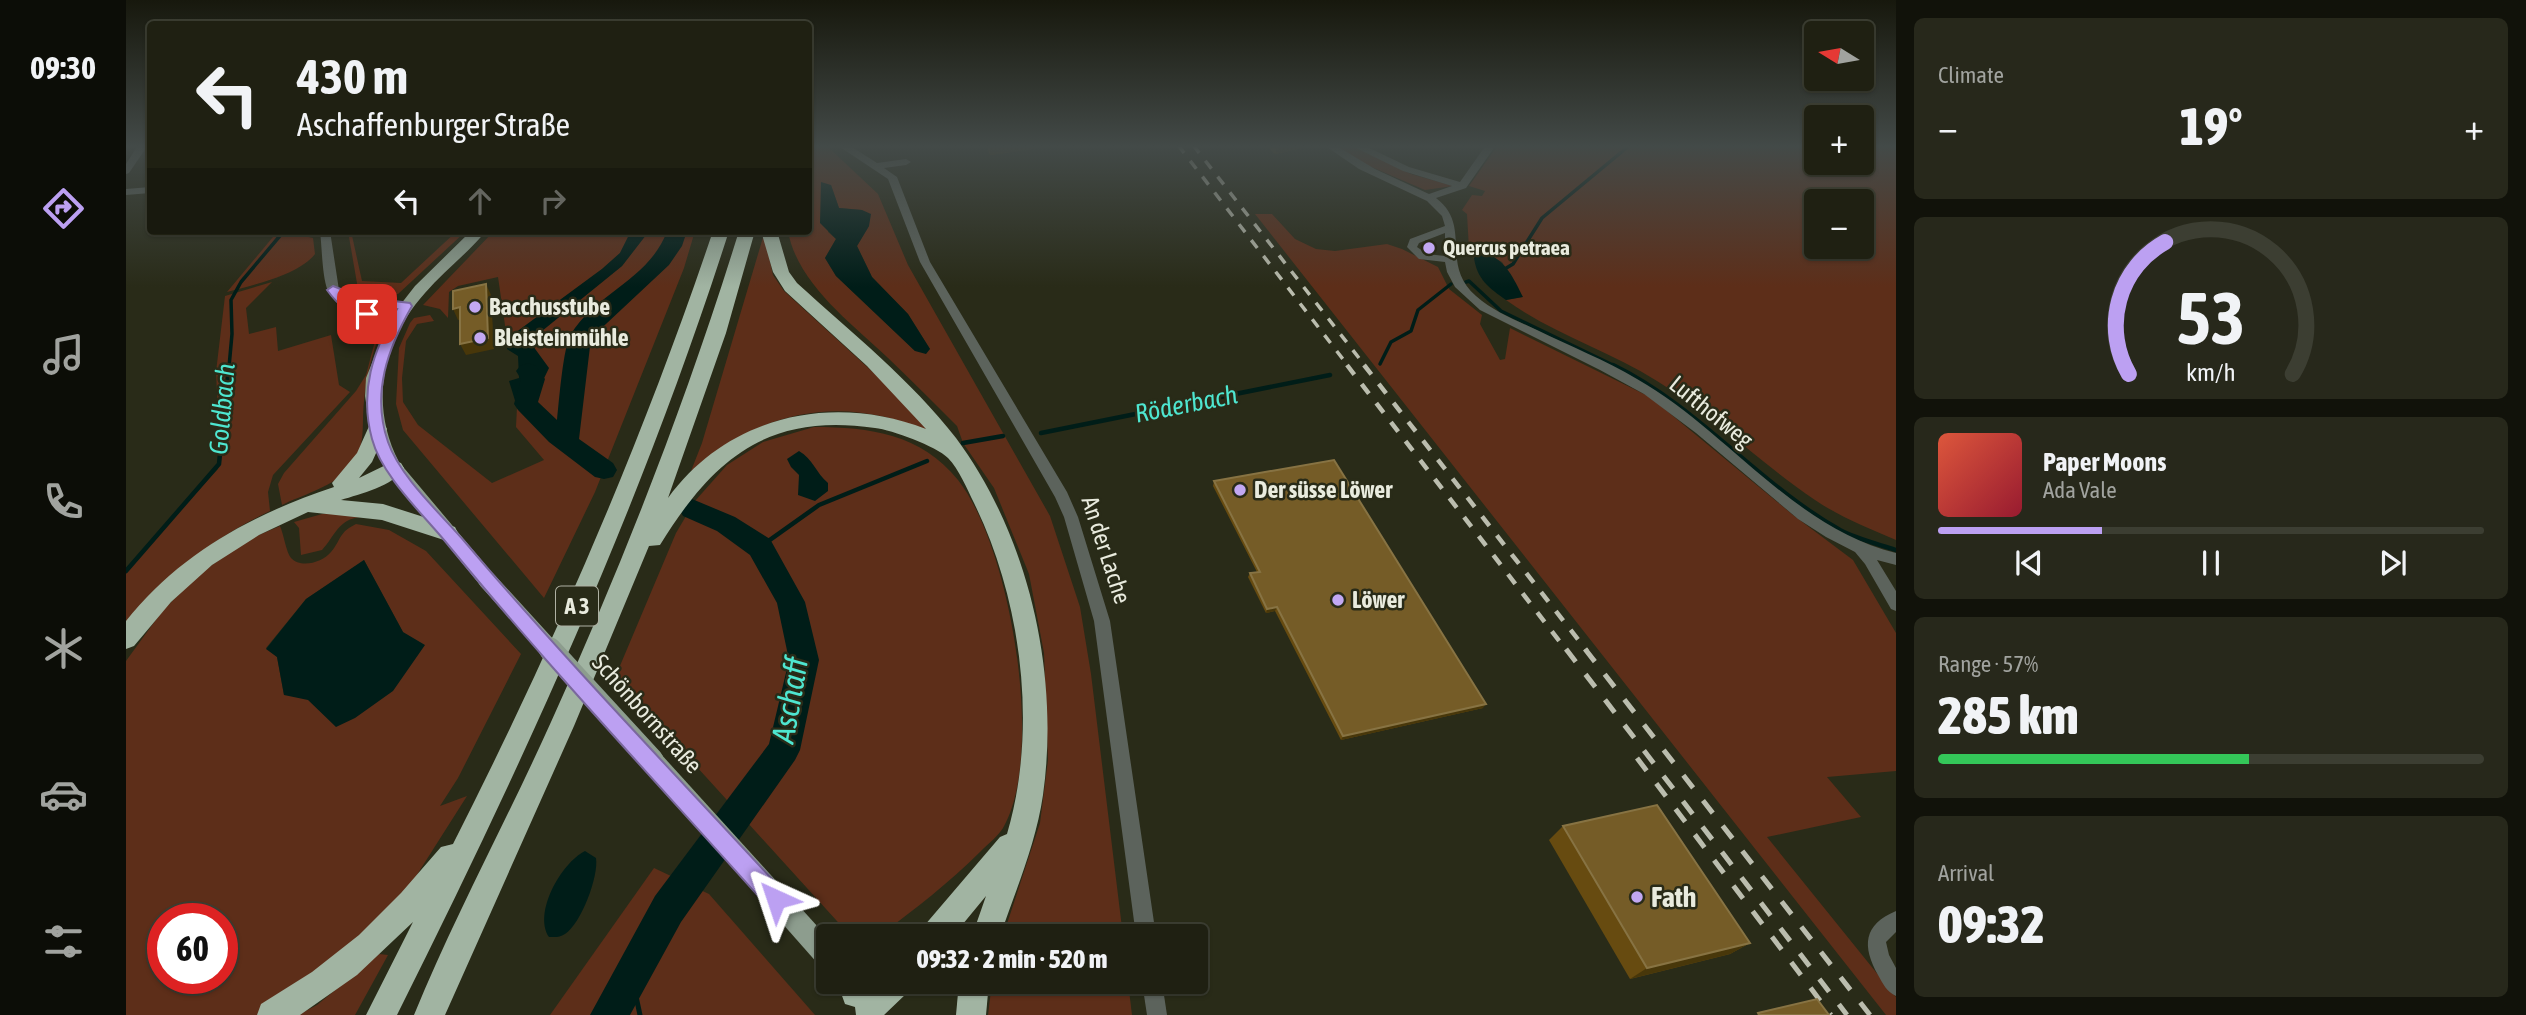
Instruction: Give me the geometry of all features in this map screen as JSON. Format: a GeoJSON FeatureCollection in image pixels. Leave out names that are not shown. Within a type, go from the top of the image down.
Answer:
{"type":"FeatureCollection","features":[{"type":"Feature","properties":{"kind":"highway","name":"A 3"},"geometry":{"type":"LineString","coordinates":[[381,1015],[531,711],[649,442],[720,235]]}},
{"type":"Feature","properties":{"kind":"highway","name":"A 3"},"geometry":{"type":"LineString","coordinates":[[429,1015],[621,592],[701,384],[746,235]]}},
{"type":"Feature","properties":{"kind":"highway"},"geometry":{"type":"LineString","coordinates":[[770,235],[781,272],[791,286],[907,394],[958,457],[986,505],[1014,577],[1029,653],[1035,727],[1030,795],[990,924]]}},
{"type":"Feature","properties":{"kind":"highway"},"geometry":{"type":"LineString","coordinates":[[621,592],[666,516],[699,474],[732,448],[771,430],[815,418],[863,418],[917,432],[958,457]]}},
{"type":"Feature","properties":{"kind":"highway"},"geometry":{"type":"LineString","coordinates":[[342,483],[365,457],[377,429]]}},
{"type":"Feature","properties":{"kind":"highway"},"geometry":{"type":"LineString","coordinates":[[302,506],[372,468],[393,467]]}},
{"type":"Feature","properties":{"kind":"highway"},"geometry":{"type":"LineString","coordinates":[[126,639],[161,596],[187,570],[213,550],[242,533],[302,506],[370,481],[393,467]]}},
{"type":"Feature","properties":{"kind":"highway"},"geometry":{"type":"LineString","coordinates":[[302,506],[348,507],[383,512],[447,533]]}},
{"type":"Feature","properties":{"kind":"highway"},"geometry":{"type":"LineString","coordinates":[[272,1015],[312,993],[366,950],[428,885],[476,825]]}},
{"type":"Feature","properties":{"kind":"highway"},"geometry":{"type":"LineString","coordinates":[[943,924],[1001,860],[1019,833]]}},
{"type":"Feature","properties":{"kind":"highway"},"geometry":{"type":"LineString","coordinates":[[936,924],[952,912]]}},
{"type":"Feature","properties":{"kind":"highway"},"geometry":{"type":"LineString","coordinates":[[971,1015],[973,994]]}},
{"type":"Feature","properties":{"kind":"main road"},"geometry":{"type":"LineString","coordinates":[[401,312],[475,235]]}},
{"type":"Feature","properties":{"kind":"main road","name":"Schönbornstraße"},"geometry":{"type":"LineString","coordinates":[[401,312],[374,378],[373,396],[377,429],[393,467],[487,580],[816,944]]}},
{"type":"Feature","properties":{"kind":"street","name":"An der Lache"},"geometry":{"type":"LineString","coordinates":[[898,192],[925,262],[1062,496],[1071,517],[1102,621],[1144,924]]}},
{"type":"Feature","properties":{"kind":"street"},"geometry":{"type":"LineString","coordinates":[[1419,192],[1442,208],[1451,227],[1448,259],[1424,257],[1415,253],[1412,247],[1414,241],[1451,227]]}},
{"type":"Feature","properties":{"kind":"street"},"geometry":{"type":"LineString","coordinates":[[1429,197],[1443,192]]}},
{"type":"Feature","properties":{"kind":"street"},"geometry":{"type":"LineString","coordinates":[[326,235],[333,290],[343,303],[379,317],[401,312]]}},
{"type":"Feature","properties":{"kind":"street","name":"Lufthofweg"},"geometry":{"type":"LineString","coordinates":[[1448,259],[1460,285],[1490,311],[1654,395],[1791,505],[1829,531],[1861,549],[1896,559]]}},
{"type":"Feature","properties":{"kind":"street"},"geometry":{"type":"LineString","coordinates":[[1861,549],[1870,559],[1896,605]]}},
{"type":"Feature","properties":{"kind":"street"},"geometry":{"type":"LineString","coordinates":[[1896,921],[1883,927],[1876,939],[1883,966],[1896,986]]}},
{"type":"Feature","properties":{"kind":"street"},"geometry":{"type":"LineString","coordinates":[[1154,994],[1157,1015]]}},
{"type":"Feature","properties":{"kind":"shaded area"},"geometry":{"type":"Polygon","coordinates":[[[812,192],[831,192],[828,232],[836,239],[825,258],[836,276],[915,351],[930,349],[908,314],[872,277],[857,246],[869,226],[862,210],[839,208],[834,192],[878,194],[908,265],[1050,516],[1080,607],[1091,674],[1122,924],[1007,924],[1040,823],[1048,760],[1044,653],[1029,574],[994,488],[963,443],[957,426],[827,301],[802,268],[789,235],[812,235],[812,192]]]}},
{"type":"Feature","properties":{"kind":"shaded area"},"geometry":{"type":"Polygon","coordinates":[[[1484,192],[1804,192],[1804,259],[1874,259],[1874,192],[1896,192],[1896,540],[1844,517],[1815,500],[1698,409],[1657,381],[1543,323],[1506,300],[1522,297],[1502,262],[1480,251],[1474,258],[1469,249],[1467,214],[1462,210],[1472,195],[1482,196],[1484,192]]]}},
{"type":"Feature","properties":{"kind":"shaded area"},"geometry":{"type":"Polygon","coordinates":[[[1255,214],[1272,214],[1295,239],[1316,249],[1335,251],[1387,244],[1438,267],[1449,289],[1482,315],[1480,324],[1500,360],[1505,359],[1510,328],[1650,397],[1793,515],[1853,560],[1896,633],[1896,771],[1827,777],[1861,817],[1767,837],[1896,997],[1896,1015],[1886,1015],[1255,214]]]}},
{"type":"Feature","properties":{"kind":"shaded area"},"geometry":{"type":"Polygon","coordinates":[[[275,235],[304,235],[313,238],[315,254],[298,268],[227,292],[275,235]]]}},
{"type":"Feature","properties":{"kind":"shaded area"},"geometry":{"type":"Polygon","coordinates":[[[345,235],[352,235],[362,281],[401,283],[453,235],[462,235],[398,294],[382,297],[368,295],[358,289],[349,237],[345,235]]]}},
{"type":"Feature","properties":{"kind":"shaded area"},"geometry":{"type":"Polygon","coordinates":[[[490,235],[628,237],[620,253],[602,269],[507,339],[498,277],[458,286],[449,292],[448,318],[440,309],[423,305],[490,235]]]}},
{"type":"Feature","properties":{"kind":"shaded area"},"geometry":{"type":"Polygon","coordinates":[[[646,235],[694,235],[684,268],[595,492],[544,598],[403,430],[396,404],[399,348],[414,318],[430,315],[434,321],[417,324],[406,341],[402,378],[403,402],[418,425],[492,483],[544,460],[516,427],[517,407],[534,399],[532,339],[622,266],[646,235]]]}},
{"type":"Feature","properties":{"kind":"shaded area"},"geometry":{"type":"Polygon","coordinates":[[[764,235],[773,275],[784,291],[899,396],[932,434],[900,421],[868,414],[837,411],[806,414],[776,421],[747,433],[718,450],[691,471],[702,443],[764,235]]]}},
{"type":"Feature","properties":{"kind":"shaded area"},"geometry":{"type":"Polygon","coordinates":[[[272,282],[246,308],[249,334],[276,327],[278,351],[331,335],[339,385],[350,392],[273,475],[268,492],[270,511],[227,534],[192,559],[159,588],[126,624],[126,569],[218,469],[220,455],[216,372],[225,296],[272,282]]]}},
{"type":"Feature","properties":{"kind":"shaded area"},"geometry":{"type":"Polygon","coordinates":[[[376,337],[379,337],[368,376],[362,439],[357,456],[339,478],[282,505],[278,484],[284,473],[356,391],[366,375],[376,337]]]}},
{"type":"Feature","properties":{"kind":"shaded area"},"geometry":{"type":"Polygon","coordinates":[[[814,427],[835,427],[893,436],[911,443],[928,452],[958,480],[977,511],[993,551],[1016,651],[1021,703],[1021,752],[1016,794],[1003,828],[993,840],[957,874],[895,924],[840,924],[626,689],[614,680],[676,533],[695,501],[727,465],[763,442],[814,427]]]}},
{"type":"Feature","properties":{"kind":"shaded area"},"geometry":{"type":"Polygon","coordinates":[[[339,513],[361,517],[353,518],[342,525],[322,550],[301,555],[299,528],[294,522],[322,514],[339,513]]]}},
{"type":"Feature","properties":{"kind":"shaded area"},"geometry":{"type":"Polygon","coordinates":[[[356,524],[389,530],[426,551],[521,654],[458,778],[440,806],[467,796],[406,892],[372,932],[257,1015],[126,1015],[126,661],[163,610],[202,572],[249,539],[280,526],[291,558],[306,564],[327,556],[343,533],[356,524]],[[364,560],[306,599],[266,648],[277,657],[284,695],[403,632],[364,560]]]}},
{"type":"Feature","properties":{"kind":"shaded area"},"geometry":{"type":"Polygon","coordinates":[[[654,868],[709,894],[815,1015],[550,1015],[654,868]]]}},
{"type":"Feature","properties":{"kind":"shaded area"},"geometry":{"type":"Polygon","coordinates":[[[379,954],[388,955],[355,1015],[298,1015],[317,1005],[379,954]]]}},
{"type":"Feature","properties":{"kind":"shaded area"},"geometry":{"type":"Polygon","coordinates":[[[991,994],[1129,994],[1132,1015],[988,1015],[991,994]]]}},
{"type":"Feature","properties":{"kind":"water"},"geometry":{"type":"Polygon","coordinates":[[[821,192],[834,192],[839,208],[862,210],[871,214],[869,226],[857,246],[872,277],[908,314],[930,349],[926,354],[915,351],[836,276],[825,258],[836,239],[820,223],[821,192]]]}},
{"type":"Feature","properties":{"kind":"water"},"geometry":{"type":"Polygon","coordinates":[[[646,235],[622,266],[532,339],[533,346],[549,368],[534,399],[517,407],[509,381],[519,378],[518,356],[507,349],[507,339],[602,269],[620,253],[628,237],[646,235]]]}},
{"type":"Feature","properties":{"kind":"water"},"geometry":{"type":"Polygon","coordinates":[[[1479,251],[1501,262],[1523,297],[1506,300],[1485,282],[1478,272],[1474,258],[1479,251]]]}},
{"type":"Feature","properties":{"kind":"water"},"geometry":{"type":"Polygon","coordinates":[[[799,451],[828,483],[828,491],[815,501],[798,495],[799,475],[787,459],[799,451]]]}},
{"type":"Feature","properties":{"kind":"water"},"geometry":{"type":"Polygon","coordinates":[[[364,560],[403,632],[425,645],[393,691],[355,718],[336,727],[308,700],[284,695],[277,657],[266,649],[306,599],[364,560]]]}},
{"type":"Feature","properties":{"kind":"water"},"geometry":{"type":"Polygon","coordinates":[[[585,851],[596,858],[595,876],[588,899],[571,929],[561,936],[549,937],[544,915],[552,890],[567,866],[585,851]]]}},
{"type":"Feature","properties":{"kind":"building"},"geometry":{"type":"Polygon","coordinates":[[[486,284],[488,338],[460,344],[460,307],[453,309],[453,291],[486,284]]]}},
{"type":"Feature","properties":{"kind":"building","name":"Löwer"},"geometry":{"type":"Polygon","coordinates":[[[1334,460],[1486,704],[1343,736],[1277,607],[1267,609],[1250,573],[1260,572],[1214,481],[1334,460]]]}},
{"type":"Feature","properties":{"kind":"building","name":"Fath"},"geometry":{"type":"Polygon","coordinates":[[[1657,805],[1750,943],[1647,968],[1563,826],[1657,805]]]}},
{"type":"Feature","properties":{"kind":"building"},"geometry":{"type":"Polygon","coordinates":[[[1817,999],[1829,1015],[1758,1013],[1817,999]]]}},
{"type":"Feature","properties":{"kind":"waterway"},"geometry":{"type":"LineString","coordinates":[[1503,270],[1513,264],[1542,218],[1573,192]]}},
{"type":"Feature","properties":{"kind":"waterway","name":"Goldbach"},"geometry":{"type":"LineString","coordinates":[[229,367],[231,300],[241,282],[281,235]]}},
{"type":"Feature","properties":{"kind":"waterway","name":"Aschaff"},"geometry":{"type":"LineString","coordinates":[[566,442],[580,337],[604,312],[649,274],[672,246],[676,235]]}},
{"type":"Feature","properties":{"kind":"waterway"},"geometry":{"type":"LineString","coordinates":[[1466,282],[1469,281],[1501,311],[1614,366]]}},
{"type":"Feature","properties":{"kind":"waterway","name":"Röderbach"},"geometry":{"type":"LineString","coordinates":[[1380,364],[1391,342],[1411,331],[1418,310],[1451,284]]}},
{"type":"Feature","properties":{"kind":"waterway","name":"Goldbach"},"geometry":{"type":"LineString","coordinates":[[126,571],[219,464],[229,365]]}},
{"type":"Feature","properties":{"kind":"waterway"},"geometry":{"type":"LineString","coordinates":[[1614,366],[1673,402],[1810,511],[1840,530],[1896,550]]}},
{"type":"Feature","properties":{"kind":"waterway","name":"Aschaff"},"geometry":{"type":"LineString","coordinates":[[528,371],[533,379],[526,404],[566,442]]}},
{"type":"Feature","properties":{"kind":"waterway","name":"Röderbach"},"geometry":{"type":"LineString","coordinates":[[1041,433],[1330,375]]}},
{"type":"Feature","properties":{"kind":"waterway","name":"Röderbach"},"geometry":{"type":"LineString","coordinates":[[963,443],[1003,436]]}},
{"type":"Feature","properties":{"kind":"waterway","name":"Aschaff"},"geometry":{"type":"LineString","coordinates":[[566,442],[604,470]]}},
{"type":"Feature","properties":{"kind":"waterway","name":"Röderbach"},"geometry":{"type":"LineString","coordinates":[[760,547],[819,505],[927,461]]}},
{"type":"Feature","properties":{"kind":"waterway","name":"Aschaff"},"geometry":{"type":"LineString","coordinates":[[609,1015],[668,909],[784,750],[804,660],[791,602],[760,547],[726,524],[692,509]]}},
{"type":"Feature","properties":{"kind":"waterway"},"geometry":{"type":"LineString","coordinates":[[631,973],[640,1015]]}},
{"type":"Feature","properties":{"kind":"railway"},"geometry":{"type":"LineString","coordinates":[[1214,192],[1349,367]]}},
{"type":"Feature","properties":{"kind":"railway"},"geometry":{"type":"LineString","coordinates":[[1230,192],[1366,367]]}},
{"type":"Feature","properties":{"kind":"railway"},"geometry":{"type":"LineString","coordinates":[[1347,365],[1567,651]]}},
{"type":"Feature","properties":{"kind":"railway"},"geometry":{"type":"LineString","coordinates":[[1364,365],[1587,651]]}},
{"type":"Feature","properties":{"kind":"railway"},"geometry":{"type":"LineString","coordinates":[[1566,649],[1847,1015]]}},
{"type":"Feature","properties":{"kind":"railway"},"geometry":{"type":"LineString","coordinates":[[1585,649],[1870,1015]]}},
{"type":"Feature","properties":{"kind":"railway"},"geometry":{"type":"LineString","coordinates":[[1637,758],[1831,1015]]}},
{"type":"Feature","properties":{"kind":"place","name":"Quercus petraea"},"geometry":{"type":"Point","coordinates":[1429,248]}},
{"type":"Feature","properties":{"kind":"place","name":"Bacchusstube"},"geometry":{"type":"Point","coordinates":[475,307]}},
{"type":"Feature","properties":{"kind":"place","name":"Bleisteinmühle"},"geometry":{"type":"Point","coordinates":[480,338]}},
{"type":"Feature","properties":{"kind":"place","name":"Der süsse Löwer"},"geometry":{"type":"Point","coordinates":[1240,490]}},
{"type":"Feature","properties":{"kind":"place","name":"Löwer"},"geometry":{"type":"Point","coordinates":[1338,600]}},
{"type":"Feature","properties":{"kind":"place","name":"Fath"},"geometry":{"type":"Point","coordinates":[1637,897]}},
{"type":"Feature","properties":{"kind":"route"},"geometry":{"type":"LineString","coordinates":[[367,314],[343,303],[333,290],[359,301],[405,306],[388,336],[374,378],[374,417],[380,441],[393,467],[487,580],[776,899]]}}]}
